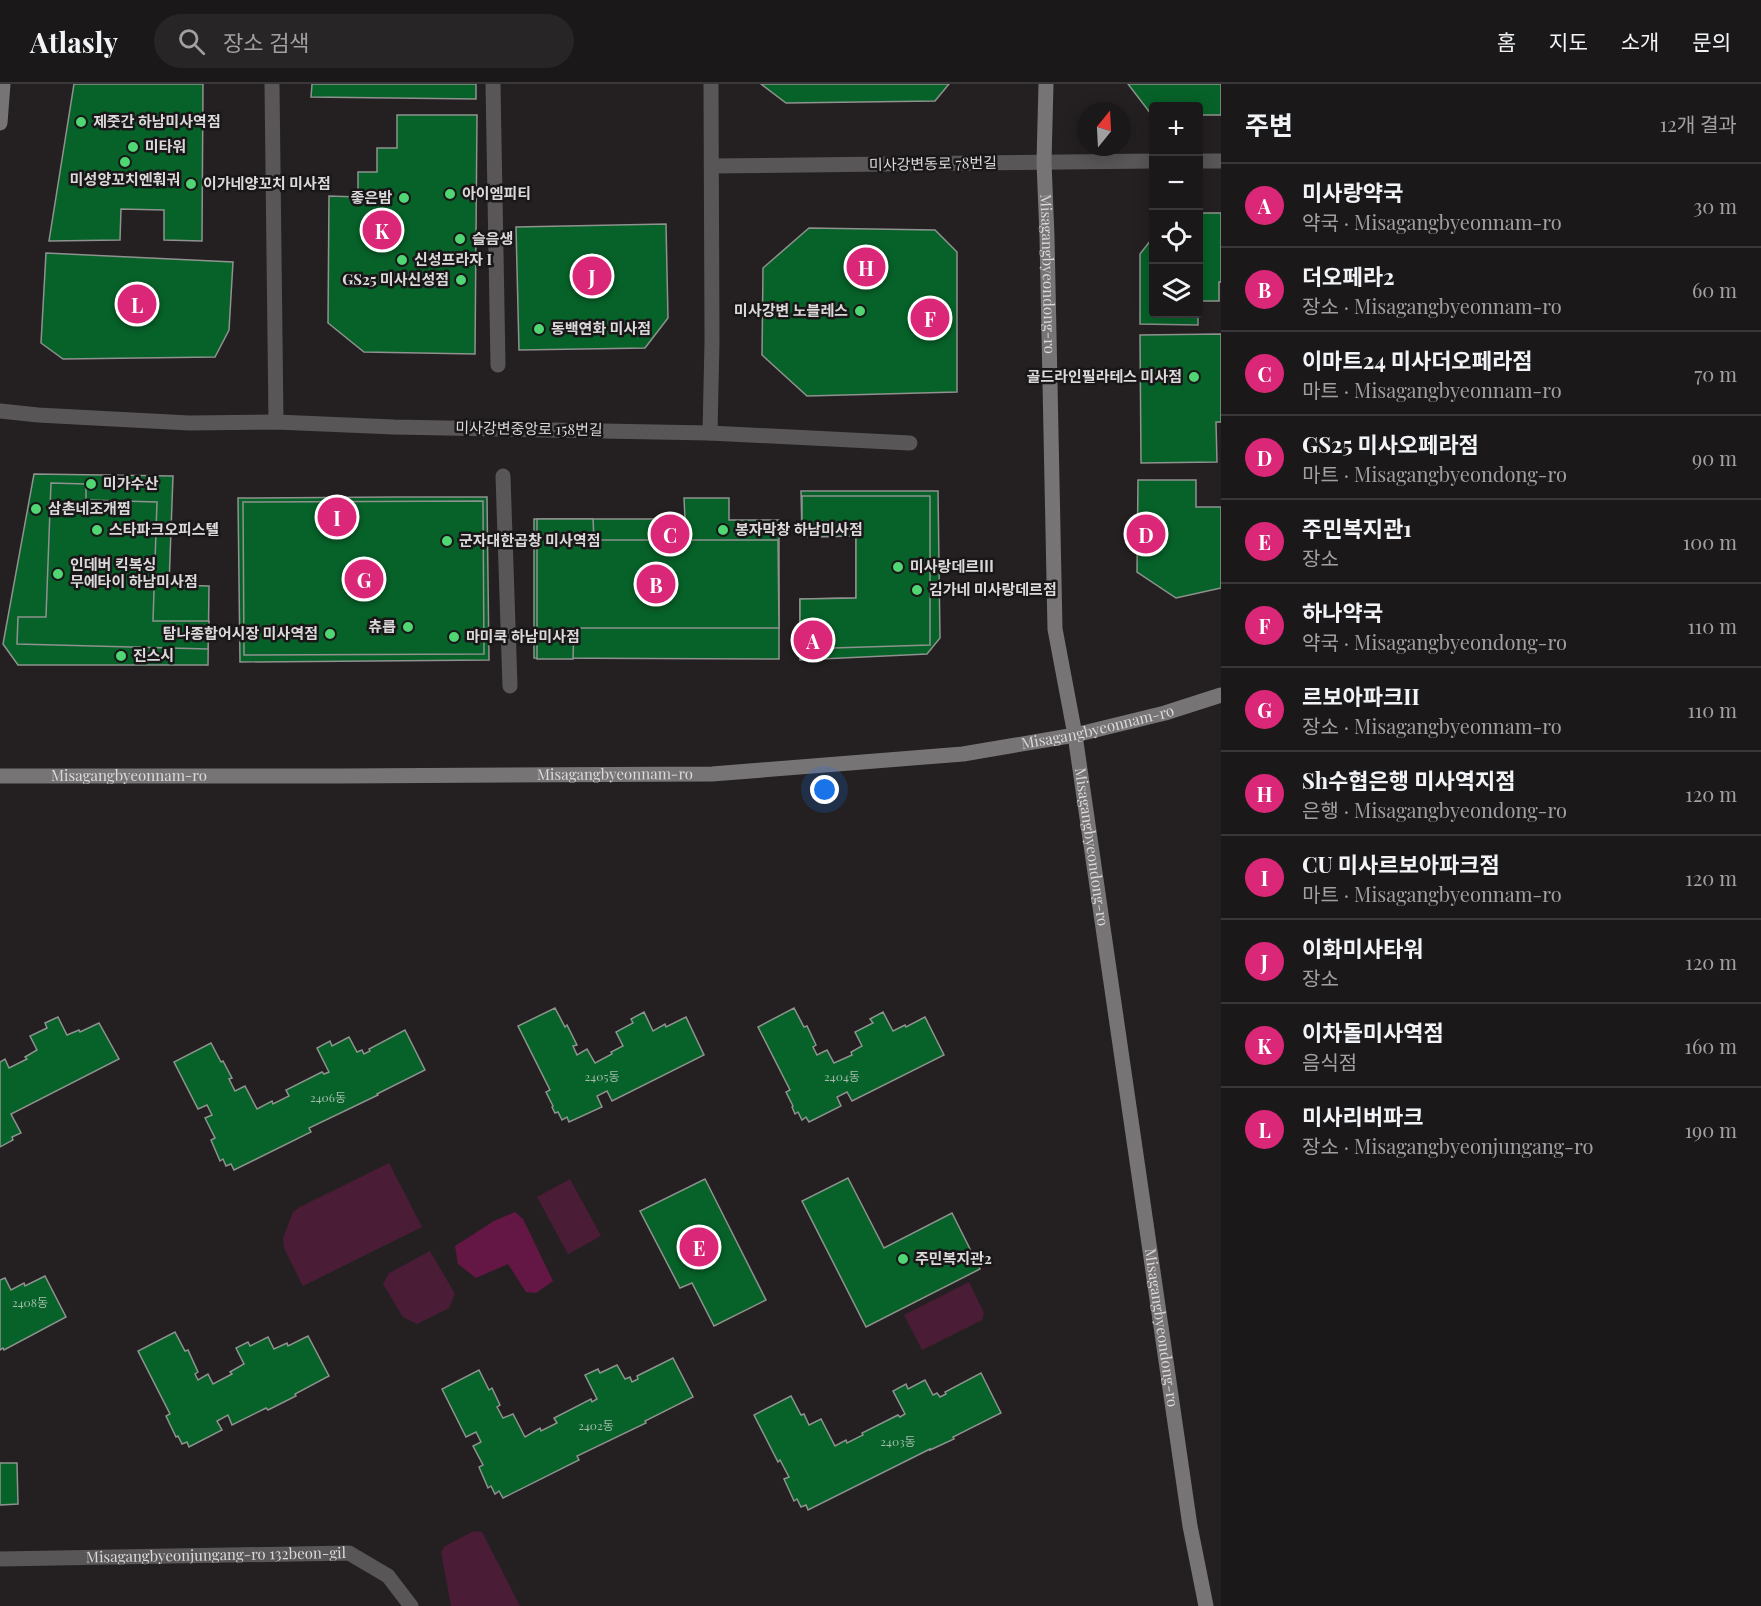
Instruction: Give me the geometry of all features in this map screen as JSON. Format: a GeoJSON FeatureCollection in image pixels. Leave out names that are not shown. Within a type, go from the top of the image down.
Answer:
{"type":"FeatureCollection","features":[{"type":"Feature","properties":{"kind":"main road"},"geometry":{"type":"LineString","coordinates":[[0,123],[3,84]]}},
{"type":"Feature","properties":{"kind":"main road","name":"Misagangbyeondong-ro"},"geometry":{"type":"LineString","coordinates":[[1046,84],[1044,162],[1055,629],[1075,735],[1178,1451],[1206,1606]]}},
{"type":"Feature","properties":{"kind":"main road","name":"Misagangbyeonnam-ro"},"geometry":{"type":"LineString","coordinates":[[0,776],[712,774],[963,754],[1075,735],[1165,713],[1221,695]]}},
{"type":"Feature","properties":{"kind":"street"},"geometry":{"type":"LineString","coordinates":[[272,84],[276,423]]}},
{"type":"Feature","properties":{"kind":"street"},"geometry":{"type":"LineString","coordinates":[[493,84],[498,365]]}},
{"type":"Feature","properties":{"kind":"street"},"geometry":{"type":"LineString","coordinates":[[710,433],[711,84]]}},
{"type":"Feature","properties":{"kind":"street","name":"미사강변동로 78번길"},"geometry":{"type":"LineString","coordinates":[[712,166],[1149,161]]}},
{"type":"Feature","properties":{"kind":"street"},"geometry":{"type":"LineString","coordinates":[[1203,161],[1221,161]]}},
{"type":"Feature","properties":{"kind":"street","name":"미사강변중앙로 158번길"},"geometry":{"type":"LineString","coordinates":[[0,411],[189,423],[710,433],[910,444]]}},
{"type":"Feature","properties":{"kind":"street"},"geometry":{"type":"LineString","coordinates":[[503,476],[510,686]]}},
{"type":"Feature","properties":{"kind":"street","name":"Misagangbyeonjungang-ro 132beon-gil"},"geometry":{"type":"LineString","coordinates":[[0,1559],[349,1553],[388,1576],[411,1606]]}},
{"type":"Feature","properties":{"kind":"shaded area"},"geometry":{"type":"Polygon","coordinates":[[[389,1163],[422,1227],[303,1286],[284,1248],[283,1238],[293,1212],[389,1163]]]}},
{"type":"Feature","properties":{"kind":"shaded area"},"geometry":{"type":"Polygon","coordinates":[[[570,1179],[601,1236],[568,1254],[537,1197],[570,1179]]]}},
{"type":"Feature","properties":{"kind":"shaded area"},"geometry":{"type":"Polygon","coordinates":[[[515,1212],[523,1219],[553,1281],[536,1293],[526,1292],[508,1264],[476,1278],[458,1264],[455,1246],[494,1221],[515,1212]]]}},
{"type":"Feature","properties":{"kind":"shaded area"},"geometry":{"type":"Polygon","coordinates":[[[430,1251],[455,1294],[449,1308],[417,1324],[403,1317],[383,1284],[389,1273],[430,1251]]]}},
{"type":"Feature","properties":{"kind":"shaded area"},"geometry":{"type":"Polygon","coordinates":[[[969,1282],[984,1313],[982,1320],[922,1350],[904,1315],[969,1282]]]}},
{"type":"Feature","properties":{"kind":"shaded area"},"geometry":{"type":"Polygon","coordinates":[[[474,1531],[482,1532],[520,1606],[451,1606],[441,1552],[445,1546],[474,1531]]]}},
{"type":"Feature","properties":{"kind":"building","name":"미타워"},"geometry":{"type":"Polygon","coordinates":[[[74,84],[203,84],[202,241],[164,240],[164,210],[121,209],[120,240],[49,241],[74,84]]]}},
{"type":"Feature","properties":{"kind":"building"},"geometry":{"type":"Polygon","coordinates":[[[312,84],[476,84],[476,99],[311,97],[312,84]]]}},
{"type":"Feature","properties":{"kind":"building"},"geometry":{"type":"Polygon","coordinates":[[[761,84],[949,84],[935,101],[786,103],[761,84]]]}},
{"type":"Feature","properties":{"kind":"building"},"geometry":{"type":"Polygon","coordinates":[[[1128,84],[1221,84],[1221,115],[1203,115],[1203,102],[1149,102],[1149,111],[1128,84]]]}},
{"type":"Feature","properties":{"kind":"building","name":"신성프라자 I"},"geometry":{"type":"Polygon","coordinates":[[[397,115],[477,115],[475,354],[364,352],[328,323],[329,196],[358,197],[358,172],[377,172],[377,148],[397,148],[397,115]]]}},
{"type":"Feature","properties":{"kind":"building"},"geometry":{"type":"Polygon","coordinates":[[[1203,213],[1221,213],[1219,301],[1203,301],[1203,213]]]}},
{"type":"Feature","properties":{"kind":"building"},"geometry":{"type":"Polygon","coordinates":[[[666,224],[668,318],[645,348],[519,350],[516,227],[666,224]]]}},
{"type":"Feature","properties":{"kind":"building","name":"미사강변 노블레스"},"geometry":{"type":"Polygon","coordinates":[[[809,228],[935,230],[957,252],[957,392],[807,396],[762,355],[763,268],[809,228]]]}},
{"type":"Feature","properties":{"kind":"building"},"geometry":{"type":"Polygon","coordinates":[[[1149,242],[1149,318],[1198,318],[1198,325],[1140,324],[1140,254],[1149,242]]]}},
{"type":"Feature","properties":{"kind":"building"},"geometry":{"type":"Polygon","coordinates":[[[46,253],[233,262],[229,330],[215,357],[63,359],[41,343],[46,253]]]}},
{"type":"Feature","properties":{"kind":"building"},"geometry":{"type":"Polygon","coordinates":[[[1221,334],[1221,422],[1216,422],[1217,462],[1141,463],[1140,335],[1221,334]]]}},
{"type":"Feature","properties":{"kind":"building","name":"스타파크오피스텔"},"geometry":{"type":"Polygon","coordinates":[[[34,474],[173,476],[169,585],[209,586],[208,665],[18,665],[3,644],[34,474]]]}},
{"type":"Feature","properties":{"kind":"building"},"geometry":{"type":"Polygon","coordinates":[[[1138,480],[1196,480],[1196,507],[1221,507],[1221,588],[1176,598],[1137,572],[1138,480]]]}},
{"type":"Feature","properties":{"kind":"building"},"geometry":{"type":"Polygon","coordinates":[[[51,483],[86,484],[86,500],[157,502],[153,621],[209,621],[208,649],[17,644],[18,617],[46,617],[51,483]]]}},
{"type":"Feature","properties":{"kind":"building","name":"미사랑데르Ⅲ"},"geometry":{"type":"Polygon","coordinates":[[[801,491],[938,491],[940,638],[927,654],[800,660],[800,599],[856,598],[856,536],[802,537],[801,491]]]}},
{"type":"Feature","properties":{"kind":"building","name":"미사랑데르Ⅲ"},"geometry":{"type":"Polygon","coordinates":[[[802,496],[930,496],[930,645],[800,649],[800,599],[856,598],[856,536],[802,537],[802,496]]]}},
{"type":"Feature","properties":{"kind":"building"},"geometry":{"type":"Polygon","coordinates":[[[487,497],[489,660],[240,662],[238,498],[487,497]]]}},
{"type":"Feature","properties":{"kind":"building"},"geometry":{"type":"Polygon","coordinates":[[[684,498],[729,498],[729,520],[779,520],[779,659],[534,658],[534,519],[685,519],[684,498]]]}},
{"type":"Feature","properties":{"kind":"building"},"geometry":{"type":"Polygon","coordinates":[[[483,501],[484,654],[244,655],[243,502],[483,501]]]}},
{"type":"Feature","properties":{"kind":"building"},"geometry":{"type":"Polygon","coordinates":[[[537,519],[593,519],[594,540],[778,540],[779,628],[574,628],[573,659],[537,659],[537,519]]]}},
{"type":"Feature","properties":{"kind":"building"},"geometry":{"type":"Polygon","coordinates":[[[555,1008],[577,1045],[573,1046],[577,1055],[587,1049],[595,1063],[623,1046],[616,1032],[633,1023],[631,1019],[644,1012],[653,1031],[686,1017],[704,1055],[612,1101],[607,1091],[597,1096],[602,1107],[569,1122],[567,1117],[562,1120],[552,1107],[546,1092],[550,1090],[518,1026],[555,1008]]]}},
{"type":"Feature","properties":{"kind":"building"},"geometry":{"type":"Polygon","coordinates":[[[794,1008],[804,1027],[807,1026],[816,1045],[813,1047],[817,1055],[827,1050],[834,1063],[852,1055],[851,1052],[862,1046],[855,1032],[873,1023],[870,1019],[883,1012],[893,1031],[925,1017],[944,1055],[852,1101],[847,1092],[837,1097],[841,1106],[809,1122],[806,1117],[802,1120],[798,1112],[795,1114],[786,1092],[790,1090],[758,1027],[794,1008]]]}},
{"type":"Feature","properties":{"kind":"building"},"geometry":{"type":"Polygon","coordinates":[[[58,1017],[67,1035],[99,1023],[119,1059],[11,1114],[21,1133],[0,1147],[0,1062],[5,1059],[9,1068],[27,1059],[25,1057],[37,1050],[30,1036],[47,1028],[45,1023],[58,1017]]]}},
{"type":"Feature","properties":{"kind":"building"},"geometry":{"type":"Polygon","coordinates":[[[405,1030],[425,1070],[309,1128],[311,1132],[234,1170],[231,1164],[226,1166],[223,1159],[220,1161],[211,1140],[215,1138],[205,1118],[212,1115],[207,1105],[198,1109],[174,1062],[211,1043],[232,1078],[229,1079],[235,1091],[245,1086],[257,1109],[289,1096],[286,1090],[322,1072],[324,1074],[329,1072],[317,1048],[330,1041],[332,1046],[349,1037],[357,1052],[362,1050],[364,1054],[405,1030]]]}},
{"type":"Feature","properties":{"kind":"building","name":"주민복지관2"},"geometry":{"type":"Polygon","coordinates":[[[848,1178],[884,1248],[952,1213],[980,1269],[866,1327],[802,1201],[848,1178]]]}},
{"type":"Feature","properties":{"kind":"building"},"geometry":{"type":"Polygon","coordinates":[[[705,1179],[766,1300],[714,1326],[692,1283],[680,1288],[640,1211],[705,1179]]]}},
{"type":"Feature","properties":{"kind":"building"},"geometry":{"type":"Polygon","coordinates":[[[45,1276],[66,1317],[0,1350],[0,1280],[5,1278],[11,1290],[45,1276]]]}},
{"type":"Feature","properties":{"kind":"building"},"geometry":{"type":"Polygon","coordinates":[[[175,1332],[185,1351],[188,1350],[198,1372],[195,1374],[198,1380],[208,1374],[213,1384],[232,1374],[230,1372],[244,1364],[236,1348],[248,1342],[250,1346],[268,1337],[274,1349],[287,1343],[288,1346],[308,1336],[329,1376],[295,1394],[296,1396],[232,1425],[228,1415],[217,1421],[222,1430],[189,1447],[187,1442],[182,1444],[178,1436],[176,1437],[166,1416],[170,1414],[138,1351],[175,1332]]]}},
{"type":"Feature","properties":{"kind":"building"},"geometry":{"type":"Polygon","coordinates":[[[673,1358],[693,1397],[645,1421],[646,1423],[577,1456],[579,1460],[503,1498],[499,1491],[495,1494],[491,1486],[488,1488],[479,1467],[483,1465],[473,1446],[481,1442],[476,1432],[466,1437],[442,1389],[479,1370],[489,1390],[492,1388],[500,1405],[497,1407],[503,1418],[513,1414],[525,1437],[540,1428],[541,1431],[557,1423],[554,1418],[591,1399],[592,1402],[597,1399],[585,1375],[598,1369],[600,1373],[617,1365],[625,1379],[630,1377],[632,1382],[638,1379],[637,1376],[673,1358]]]}},
{"type":"Feature","properties":{"kind":"building"},"geometry":{"type":"Polygon","coordinates":[[[981,1373],[1001,1413],[953,1437],[954,1439],[808,1510],[806,1505],[801,1507],[797,1499],[794,1501],[784,1479],[789,1477],[780,1460],[778,1462],[754,1415],[791,1396],[809,1425],[821,1419],[835,1446],[846,1440],[847,1443],[898,1415],[900,1417],[905,1414],[893,1391],[906,1384],[908,1389],[925,1380],[933,1395],[937,1393],[940,1397],[981,1373]]]}},
{"type":"Feature","properties":{"kind":"building"},"geometry":{"type":"Polygon","coordinates":[[[0,1463],[17,1463],[18,1504],[0,1505],[0,1463]]]}},
{"type":"Feature","properties":{"kind":"place","name":"제줏간 하남미사역점"},"geometry":{"type":"Point","coordinates":[81,122]}},
{"type":"Feature","properties":{"kind":"place","name":"미타워"},"geometry":{"type":"Point","coordinates":[133,147]}},
{"type":"Feature","properties":{"kind":"place","name":"미성양꼬치엔훠궈"},"geometry":{"type":"Point","coordinates":[125,162]}},
{"type":"Feature","properties":{"kind":"place","name":"이가네양꼬치 미사점"},"geometry":{"type":"Point","coordinates":[191,184]}},
{"type":"Feature","properties":{"kind":"place","name":"아이엠피티"},"geometry":{"type":"Point","coordinates":[450,194]}},
{"type":"Feature","properties":{"kind":"place","name":"좋은밤"},"geometry":{"type":"Point","coordinates":[404,198]}},
{"type":"Feature","properties":{"kind":"place","name":"이차돌미사역점"},"geometry":{"type":"Point","coordinates":[382,230]}},
{"type":"Feature","properties":{"kind":"place","name":"슬음생"},"geometry":{"type":"Point","coordinates":[460,239]}},
{"type":"Feature","properties":{"kind":"place","name":"신성프라자 I"},"geometry":{"type":"Point","coordinates":[402,260]}},
{"type":"Feature","properties":{"kind":"place","name":"Sh수협은행 미사역지점"},"geometry":{"type":"Point","coordinates":[866,267]}},
{"type":"Feature","properties":{"kind":"place","name":"이화미사타워"},"geometry":{"type":"Point","coordinates":[592,276]}},
{"type":"Feature","properties":{"kind":"place","name":"GS25 미사신성점"},"geometry":{"type":"Point","coordinates":[461,280]}},
{"type":"Feature","properties":{"kind":"place","name":"미사리버파크"},"geometry":{"type":"Point","coordinates":[137,304]}},
{"type":"Feature","properties":{"kind":"place","name":"미사강변 노블레스"},"geometry":{"type":"Point","coordinates":[860,311]}},
{"type":"Feature","properties":{"kind":"place","name":"하나약국"},"geometry":{"type":"Point","coordinates":[930,318]}},
{"type":"Feature","properties":{"kind":"place","name":"동백연화 미사점"},"geometry":{"type":"Point","coordinates":[539,329]}},
{"type":"Feature","properties":{"kind":"place","name":"골드라인필라테스 미사점"},"geometry":{"type":"Point","coordinates":[1194,377]}},
{"type":"Feature","properties":{"kind":"place","name":"미가수산"},"geometry":{"type":"Point","coordinates":[91,484]}},
{"type":"Feature","properties":{"kind":"place","name":"삼촌네조개찜"},"geometry":{"type":"Point","coordinates":[36,509]}},
{"type":"Feature","properties":{"kind":"place","name":"CU 미사르보아파크점"},"geometry":{"type":"Point","coordinates":[337,517]}},
{"type":"Feature","properties":{"kind":"place","name":"스타파크오피스텔"},"geometry":{"type":"Point","coordinates":[97,530]}},
{"type":"Feature","properties":{"kind":"place","name":"봉자막창 하남미사점"},"geometry":{"type":"Point","coordinates":[723,530]}},
{"type":"Feature","properties":{"kind":"place","name":"이마트24 미사더오페라점"},"geometry":{"type":"Point","coordinates":[670,534]}},
{"type":"Feature","properties":{"kind":"place","name":"GS25 미사오페라점"},"geometry":{"type":"Point","coordinates":[1146,534]}},
{"type":"Feature","properties":{"kind":"place","name":"군자대한곱창 미사역점"},"geometry":{"type":"Point","coordinates":[447,541]}},
{"type":"Feature","properties":{"kind":"place","name":"미사랑데르Ⅲ"},"geometry":{"type":"Point","coordinates":[898,567]}},
{"type":"Feature","properties":{"kind":"place","name":"인데버 킥복싱 무에타이 하남미사점"},"geometry":{"type":"Point","coordinates":[58,574]}},
{"type":"Feature","properties":{"kind":"place","name":"르보아파크II"},"geometry":{"type":"Point","coordinates":[364,579]}},
{"type":"Feature","properties":{"kind":"place","name":"더오페라2"},"geometry":{"type":"Point","coordinates":[656,584]}},
{"type":"Feature","properties":{"kind":"place","name":"김가네 미사랑데르점"},"geometry":{"type":"Point","coordinates":[917,590]}},
{"type":"Feature","properties":{"kind":"place","name":"츄릅"},"geometry":{"type":"Point","coordinates":[408,627]}},
{"type":"Feature","properties":{"kind":"place","name":"탐나종합어시장 미사역점"},"geometry":{"type":"Point","coordinates":[330,634]}},
{"type":"Feature","properties":{"kind":"place","name":"마미쿡 하남미사점"},"geometry":{"type":"Point","coordinates":[454,637]}},
{"type":"Feature","properties":{"kind":"place","name":"미사랑약국"},"geometry":{"type":"Point","coordinates":[813,640]}},
{"type":"Feature","properties":{"kind":"place","name":"진스시"},"geometry":{"type":"Point","coordinates":[121,656]}},
{"type":"Feature","properties":{"kind":"place","name":"주민복지관1"},"geometry":{"type":"Point","coordinates":[699,1247]}},
{"type":"Feature","properties":{"kind":"place","name":"주민복지관2"},"geometry":{"type":"Point","coordinates":[903,1259]}}]}
